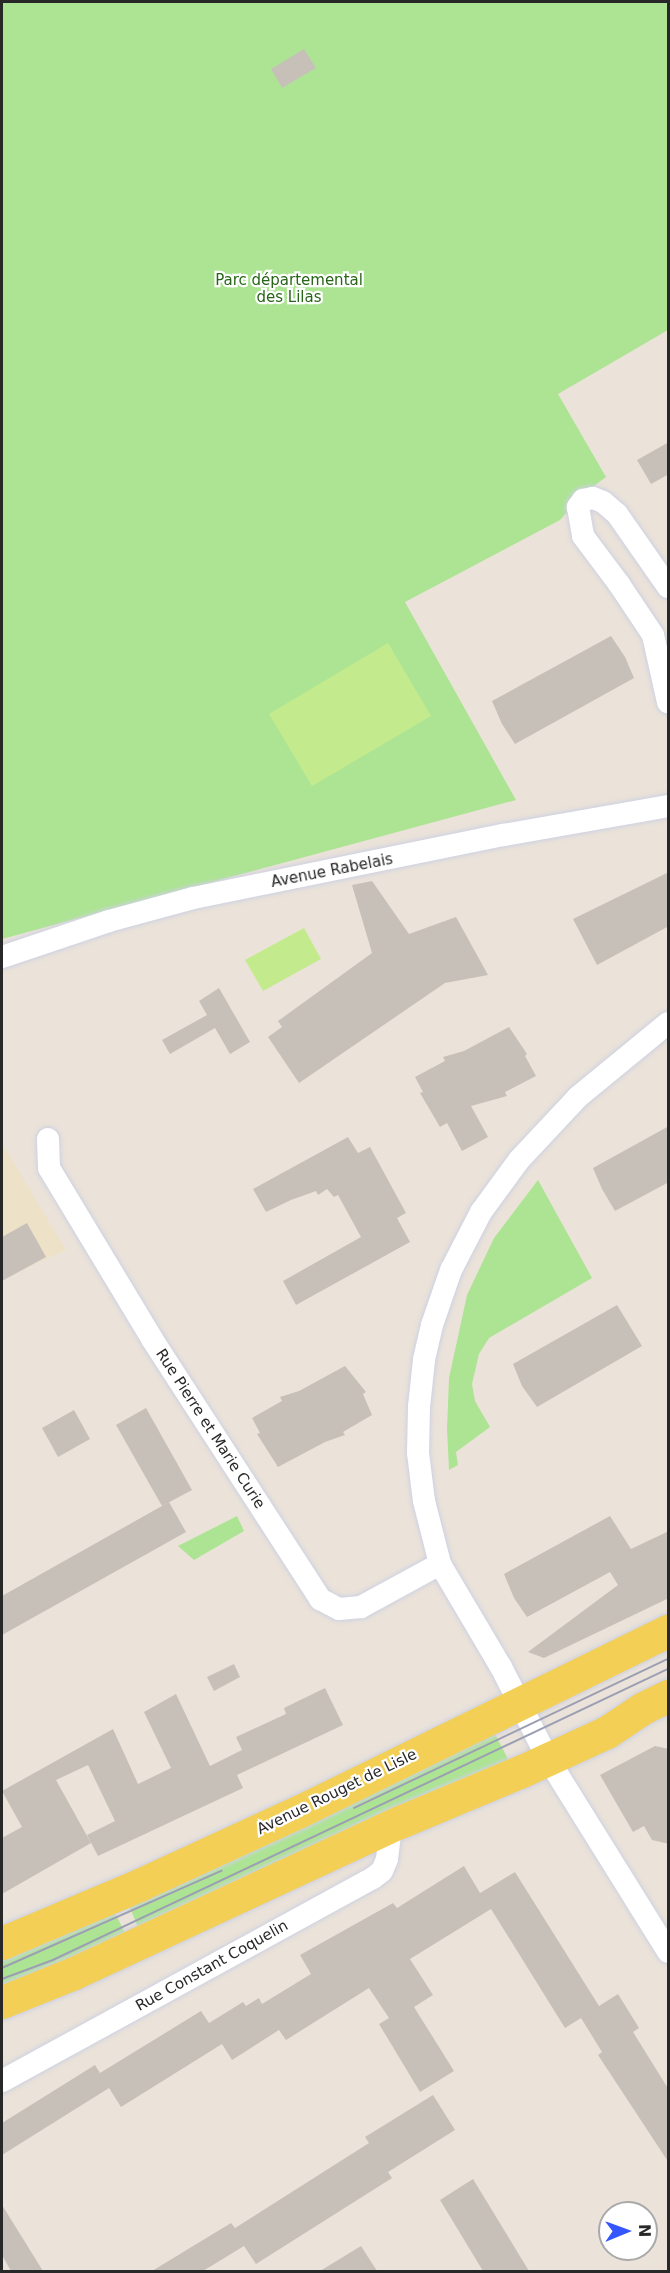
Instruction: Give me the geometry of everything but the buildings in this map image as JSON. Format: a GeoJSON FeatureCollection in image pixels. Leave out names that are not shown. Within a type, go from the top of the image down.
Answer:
{"type":"FeatureCollection","features":[{"type":"Feature","properties":{"kind":"main road","name":"Avenue Rouget de Lisle"},"geometry":{"type":"LineString","coordinates":[[2,1943],[180,1866],[669,1631]]}},
{"type":"Feature","properties":{"kind":"main road"},"geometry":{"type":"LineString","coordinates":[[2,2002],[74,1973],[391,1827],[607,1732],[643,1708],[669,1696]]}},
{"type":"Feature","properties":{"kind":"street"},"geometry":{"type":"LineString","coordinates":[[669,587],[617,514],[603,501],[593,498],[583,500],[578,507],[583,536],[620,584],[661,631],[669,702]]}},
{"type":"Feature","properties":{"kind":"street","name":"Avenue Rabelais"},"geometry":{"type":"LineString","coordinates":[[2,957],[110,921],[193,898],[504,835],[669,806]]}},
{"type":"Feature","properties":{"kind":"street"},"geometry":{"type":"LineString","coordinates":[[669,1023],[583,1092],[537,1139],[482,1212],[451,1270],[430,1335],[419,1407],[418,1453],[424,1501],[440,1564],[520,1703],[548,1759],[669,1952]]}},
{"type":"Feature","properties":{"kind":"street","name":"Rue Pierre et Marie Curie"},"geometry":{"type":"LineString","coordinates":[[48,1139],[49,1168],[152,1339],[321,1599],[339,1609],[361,1607],[440,1564]]}},
{"type":"Feature","properties":{"kind":"street","name":"Rue Constant Coquelin"},"geometry":{"type":"LineString","coordinates":[[2,2081],[373,1878],[382,1871],[387,1859],[391,1827]]}},
{"type":"Feature","properties":{"kind":"shaded area"},"geometry":{"type":"Polygon","coordinates":[[[2,1143],[66,1250],[2,1279],[2,1143]]]}},
{"type":"Feature","properties":{"kind":"green space","name":"Parc départemental des Lilas"},"geometry":{"type":"Polygon","coordinates":[[[2,2],[668,2],[668,330],[558,394],[606,477],[582,495],[560,520],[405,602],[516,800],[2,939],[2,2]]]}},
{"type":"Feature","properties":{"kind":"green space"},"geometry":{"type":"Polygon","coordinates":[[[388,643],[431,716],[312,786],[269,714],[388,643]]]}},
{"type":"Feature","properties":{"kind":"green space"},"geometry":{"type":"Polygon","coordinates":[[[304,928],[321,959],[263,991],[245,960],[304,928]]]}},
{"type":"Feature","properties":{"kind":"green space"},"geometry":{"type":"Polygon","coordinates":[[[538,1180],[592,1278],[489,1338],[479,1354],[472,1384],[475,1401],[490,1427],[456,1452],[458,1465],[449,1470],[447,1429],[449,1378],[467,1295],[494,1238],[538,1180]]]}},
{"type":"Feature","properties":{"kind":"green space"},"geometry":{"type":"Polygon","coordinates":[[[237,1516],[244,1531],[194,1560],[178,1546],[237,1516]]]}},
{"type":"Feature","properties":{"kind":"green space"},"geometry":{"type":"Polygon","coordinates":[[[492,1728],[509,1761],[141,1934],[127,1901],[492,1728]]]}},
{"type":"Feature","properties":{"kind":"green space"},"geometry":{"type":"Polygon","coordinates":[[[113,1909],[128,1939],[2,1991],[2,1954],[113,1909]]]}},
{"type":"Feature","properties":{"kind":"tram line"},"geometry":{"type":"LineString","coordinates":[[354,1808],[668,1659]]}},
{"type":"Feature","properties":{"kind":"tram line"},"geometry":{"type":"LineString","coordinates":[[2,1979],[53,1960],[668,1669]]}},
{"type":"Feature","properties":{"kind":"tram line"},"geometry":{"type":"LineString","coordinates":[[2,1968],[221,1871]]}}]}
